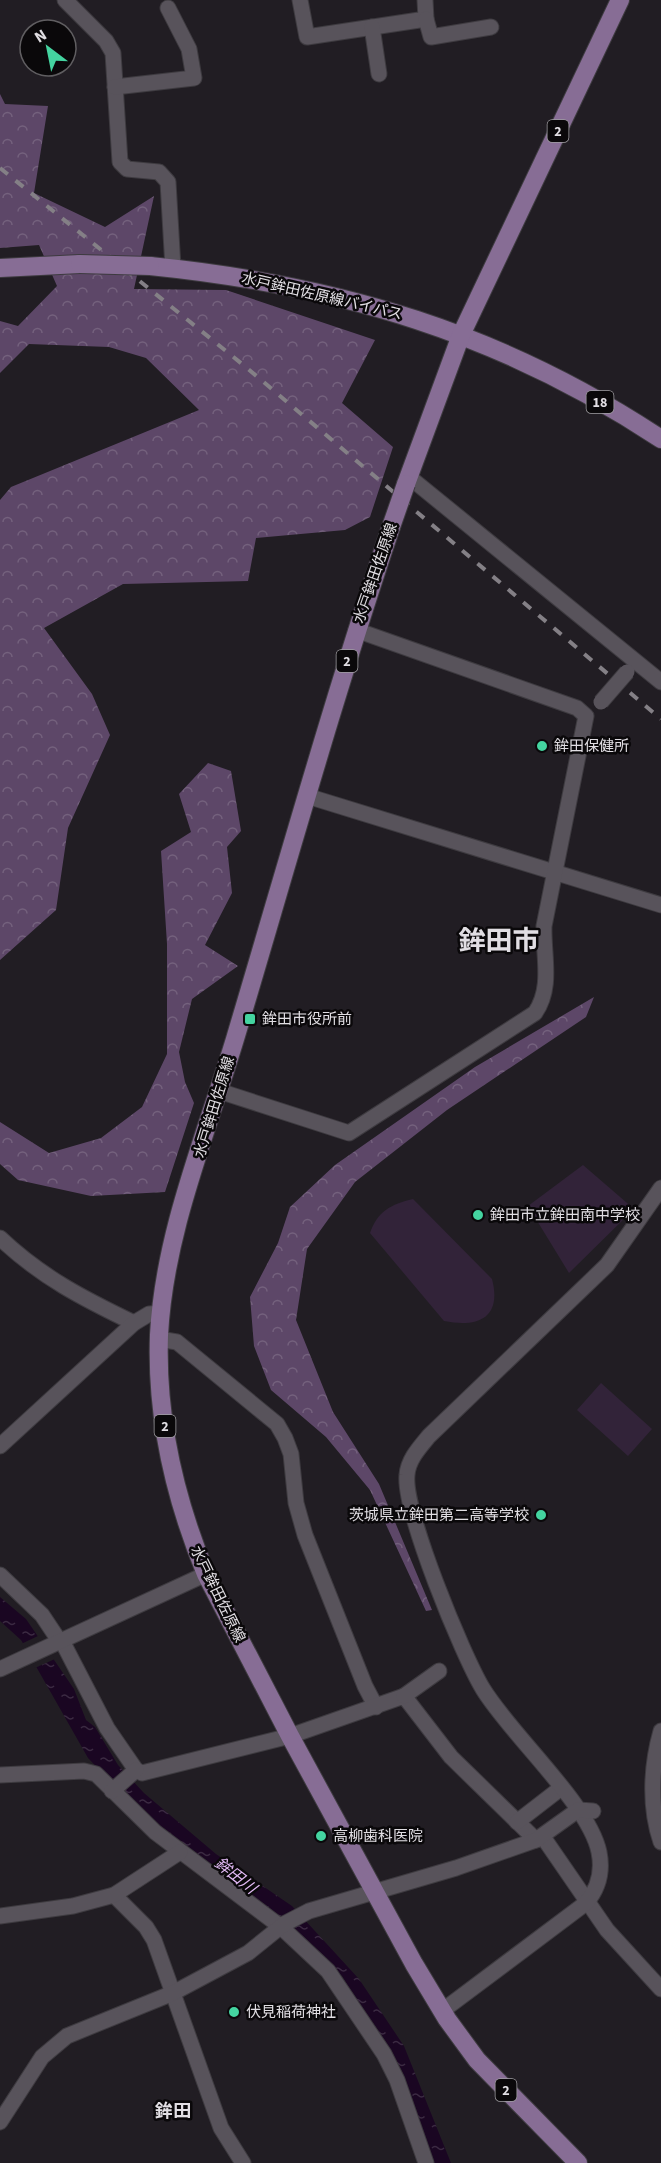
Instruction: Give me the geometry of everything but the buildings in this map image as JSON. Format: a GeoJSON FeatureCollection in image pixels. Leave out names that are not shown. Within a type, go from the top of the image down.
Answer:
{"type":"FeatureCollection","features":[{"type":"Feature","properties":{"kind":"main road","name":"水戸鉾田佐原線"},"geometry":{"type":"LineString","coordinates":[[578,2163],[477,2060],[442,2011],[290,1736],[206,1574],[182,1512],[171,1468],[163,1404],[159,1339],[161,1313],[182,1209],[356,630],[407,480],[461,335],[620,0]]}},
{"type":"Feature","properties":{"kind":"main road","name":"水戸鉾田佐原線バイパス"},"geometry":{"type":"LineString","coordinates":[[0,268],[80,264],[150,266],[236,275],[353,300],[461,335]]}},
{"type":"Feature","properties":{"kind":"main road","name":"18"},"geometry":{"type":"LineString","coordinates":[[461,335],[556,378],[661,439]]}},
{"type":"Feature","properties":{"kind":"street"},"geometry":{"type":"LineString","coordinates":[[65,0],[106,41],[113,53],[120,162],[127,170],[159,172],[168,182],[173,268]]}},
{"type":"Feature","properties":{"kind":"street"},"geometry":{"type":"LineString","coordinates":[[300,0],[307,37],[426,19]]}},
{"type":"Feature","properties":{"kind":"street"},"geometry":{"type":"LineString","coordinates":[[425,0],[426,19],[431,37],[491,27]]}},
{"type":"Feature","properties":{"kind":"street"},"geometry":{"type":"LineString","coordinates":[[115,87],[194,78],[189,49],[168,8]]}},
{"type":"Feature","properties":{"kind":"street"},"geometry":{"type":"LineString","coordinates":[[372,27],[379,74]]}},
{"type":"Feature","properties":{"kind":"street"},"geometry":{"type":"LineString","coordinates":[[407,480],[632,667],[661,682]]}},
{"type":"Feature","properties":{"kind":"street"},"geometry":{"type":"LineString","coordinates":[[356,630],[577,708],[586,716]]}},
{"type":"Feature","properties":{"kind":"street"},"geometry":{"type":"LineString","coordinates":[[219,1091],[350,1133],[535,1012],[544,1000],[547,979],[543,950],[544,926],[586,716],[632,667]]}},
{"type":"Feature","properties":{"kind":"street"},"geometry":{"type":"LineString","coordinates":[[307,796],[661,905]]}},
{"type":"Feature","properties":{"kind":"street"},"geometry":{"type":"LineString","coordinates":[[442,2011],[586,1903],[595,1893],[600,1879],[600,1858],[585,1811],[561,1788],[498,1711],[472,1668],[422,1543],[408,1495],[407,1473],[416,1452],[429,1436],[607,1265],[661,1188]]}},
{"type":"Feature","properties":{"kind":"street"},"geometry":{"type":"LineString","coordinates":[[0,1238],[28,1264],[85,1299],[135,1323]]}},
{"type":"Feature","properties":{"kind":"street"},"geometry":{"type":"LineString","coordinates":[[0,1446],[135,1323],[149,1314],[161,1313]]}},
{"type":"Feature","properties":{"kind":"street"},"geometry":{"type":"LineString","coordinates":[[159,1339],[177,1342],[277,1424],[291,1454],[296,1503],[305,1535],[365,1686],[376,1707]]}},
{"type":"Feature","properties":{"kind":"street"},"geometry":{"type":"LineString","coordinates":[[0,1669],[206,1574]]}},
{"type":"Feature","properties":{"kind":"street"},"geometry":{"type":"LineString","coordinates":[[0,1575],[42,1615],[107,1728],[136,1771],[142,1773],[154,1772],[290,1736],[376,1707],[404,1696],[439,1671]]}},
{"type":"Feature","properties":{"kind":"street"},"geometry":{"type":"LineString","coordinates":[[404,1696],[451,1757],[517,1822],[539,1838],[586,1903],[635,1964],[661,1989]]}},
{"type":"Feature","properties":{"kind":"street"},"geometry":{"type":"LineString","coordinates":[[660,1840],[653,1785],[654,1759],[661,1731]]}},
{"type":"Feature","properties":{"kind":"street"},"geometry":{"type":"LineString","coordinates":[[0,1775],[84,1771],[96,1774],[180,1852],[283,1925],[328,1971],[384,2054],[399,2087],[426,2163]]}},
{"type":"Feature","properties":{"kind":"street"},"geometry":{"type":"LineString","coordinates":[[114,1790],[136,1771]]}},
{"type":"Feature","properties":{"kind":"street"},"geometry":{"type":"LineString","coordinates":[[517,1822],[561,1788]]}},
{"type":"Feature","properties":{"kind":"street"},"geometry":{"type":"LineString","coordinates":[[0,2122],[42,2057],[56,2042],[173,1993],[248,1953],[283,1925],[309,1911],[456,1868],[539,1838],[585,1811]]}},
{"type":"Feature","properties":{"kind":"street"},"geometry":{"type":"LineString","coordinates":[[644,1833],[660,1840]]}},
{"type":"Feature","properties":{"kind":"street"},"geometry":{"type":"LineString","coordinates":[[0,1916],[73,1906],[114,1895],[180,1852]]}},
{"type":"Feature","properties":{"kind":"street"},"geometry":{"type":"LineString","coordinates":[[114,1895],[146,1927],[154,1940],[221,2128],[243,2163]]}},
{"type":"Feature","properties":{"kind":"green space"},"geometry":{"type":"Polygon","coordinates":[[[0,94],[5,104],[48,106],[34,193],[105,227],[154,196],[134,289],[226,290],[375,340],[342,403],[393,447],[370,517],[345,530],[256,538],[248,581],[123,584],[44,628],[92,694],[110,735],[68,828],[56,910],[0,960],[0,500],[11,487],[199,410],[146,358],[109,347],[29,344],[0,373],[0,321],[18,326],[57,286],[39,245],[0,248],[0,94]]]}},
{"type":"Feature","properties":{"kind":"green space"},"geometry":{"type":"Polygon","coordinates":[[[208,763],[231,771],[241,831],[227,847],[232,893],[205,945],[238,966],[192,999],[179,1052],[185,1082],[194,1103],[165,1192],[91,1196],[18,1180],[0,1164],[0,1122],[49,1153],[101,1138],[142,1107],[167,1054],[167,944],[161,851],[191,832],[179,794],[208,763]]]}},
{"type":"Feature","properties":{"kind":"green space"},"geometry":{"type":"Polygon","coordinates":[[[594,997],[586,1017],[447,1110],[355,1182],[307,1249],[296,1320],[333,1412],[379,1484],[432,1610],[426,1611],[370,1490],[326,1437],[271,1390],[254,1346],[250,1297],[278,1243],[290,1207],[335,1165],[475,1067],[594,997]]]}},
{"type":"Feature","properties":{"kind":"shaded area"},"geometry":{"type":"Polygon","coordinates":[[[583,1165],[634,1209],[569,1273],[528,1206],[583,1165]]]}},
{"type":"Feature","properties":{"kind":"shaded area"},"geometry":{"type":"Polygon","coordinates":[[[413,1199],[492,1279],[494,1303],[485,1317],[468,1323],[444,1321],[370,1233],[381,1214],[386,1210],[398,1203],[413,1199]]]}},
{"type":"Feature","properties":{"kind":"shaded area"},"geometry":{"type":"Polygon","coordinates":[[[601,1383],[652,1429],[628,1456],[577,1410],[601,1383]]]}},
{"type":"Feature","properties":{"kind":"water","name":"鉾田川"},"geometry":{"type":"Polygon","coordinates":[[[0,1597],[26,1619],[74,1689],[86,1720],[95,1727],[118,1765],[144,1793],[216,1854],[292,1906],[359,1979],[404,2046],[451,2163],[433,2163],[398,2069],[342,1976],[151,1824],[88,1758],[21,1640],[0,1621],[0,1597]]]}},
{"type":"Feature","properties":{"kind":"pier"},"geometry":{"type":"Polygon","coordinates":[[[40,1635],[55,1659],[35,1668],[21,1644],[40,1635]]]}},
{"type":"Feature","properties":{"kind":"railway"},"geometry":{"type":"LineString","coordinates":[[0,168],[247,368],[661,719]]}},
{"type":"Feature","properties":{"kind":"place","name":"鉾田保健所"},"geometry":{"type":"Point","coordinates":[542,746]}},
{"type":"Feature","properties":{"kind":"place","name":"鉾田市役所前"},"geometry":{"type":"Point","coordinates":[250,1019]}},
{"type":"Feature","properties":{"kind":"place","name":"鉾田市立鉾田南中学校"},"geometry":{"type":"Point","coordinates":[478,1215]}},
{"type":"Feature","properties":{"kind":"place","name":"茨城県立鉾田第二高等学校"},"geometry":{"type":"Point","coordinates":[541,1515]}},
{"type":"Feature","properties":{"kind":"place","name":"高柳歯科医院"},"geometry":{"type":"Point","coordinates":[321,1836]}},
{"type":"Feature","properties":{"kind":"place","name":"伏見稲荷神社"},"geometry":{"type":"Point","coordinates":[234,2012]}},
{"type":"Feature","properties":{"kind":"district","name":"鉾田市"},"geometry":{"type":"Point","coordinates":[499,941]}},
{"type":"Feature","properties":{"kind":"district","name":"鉾田"},"geometry":{"type":"Point","coordinates":[173,2111]}}]}
